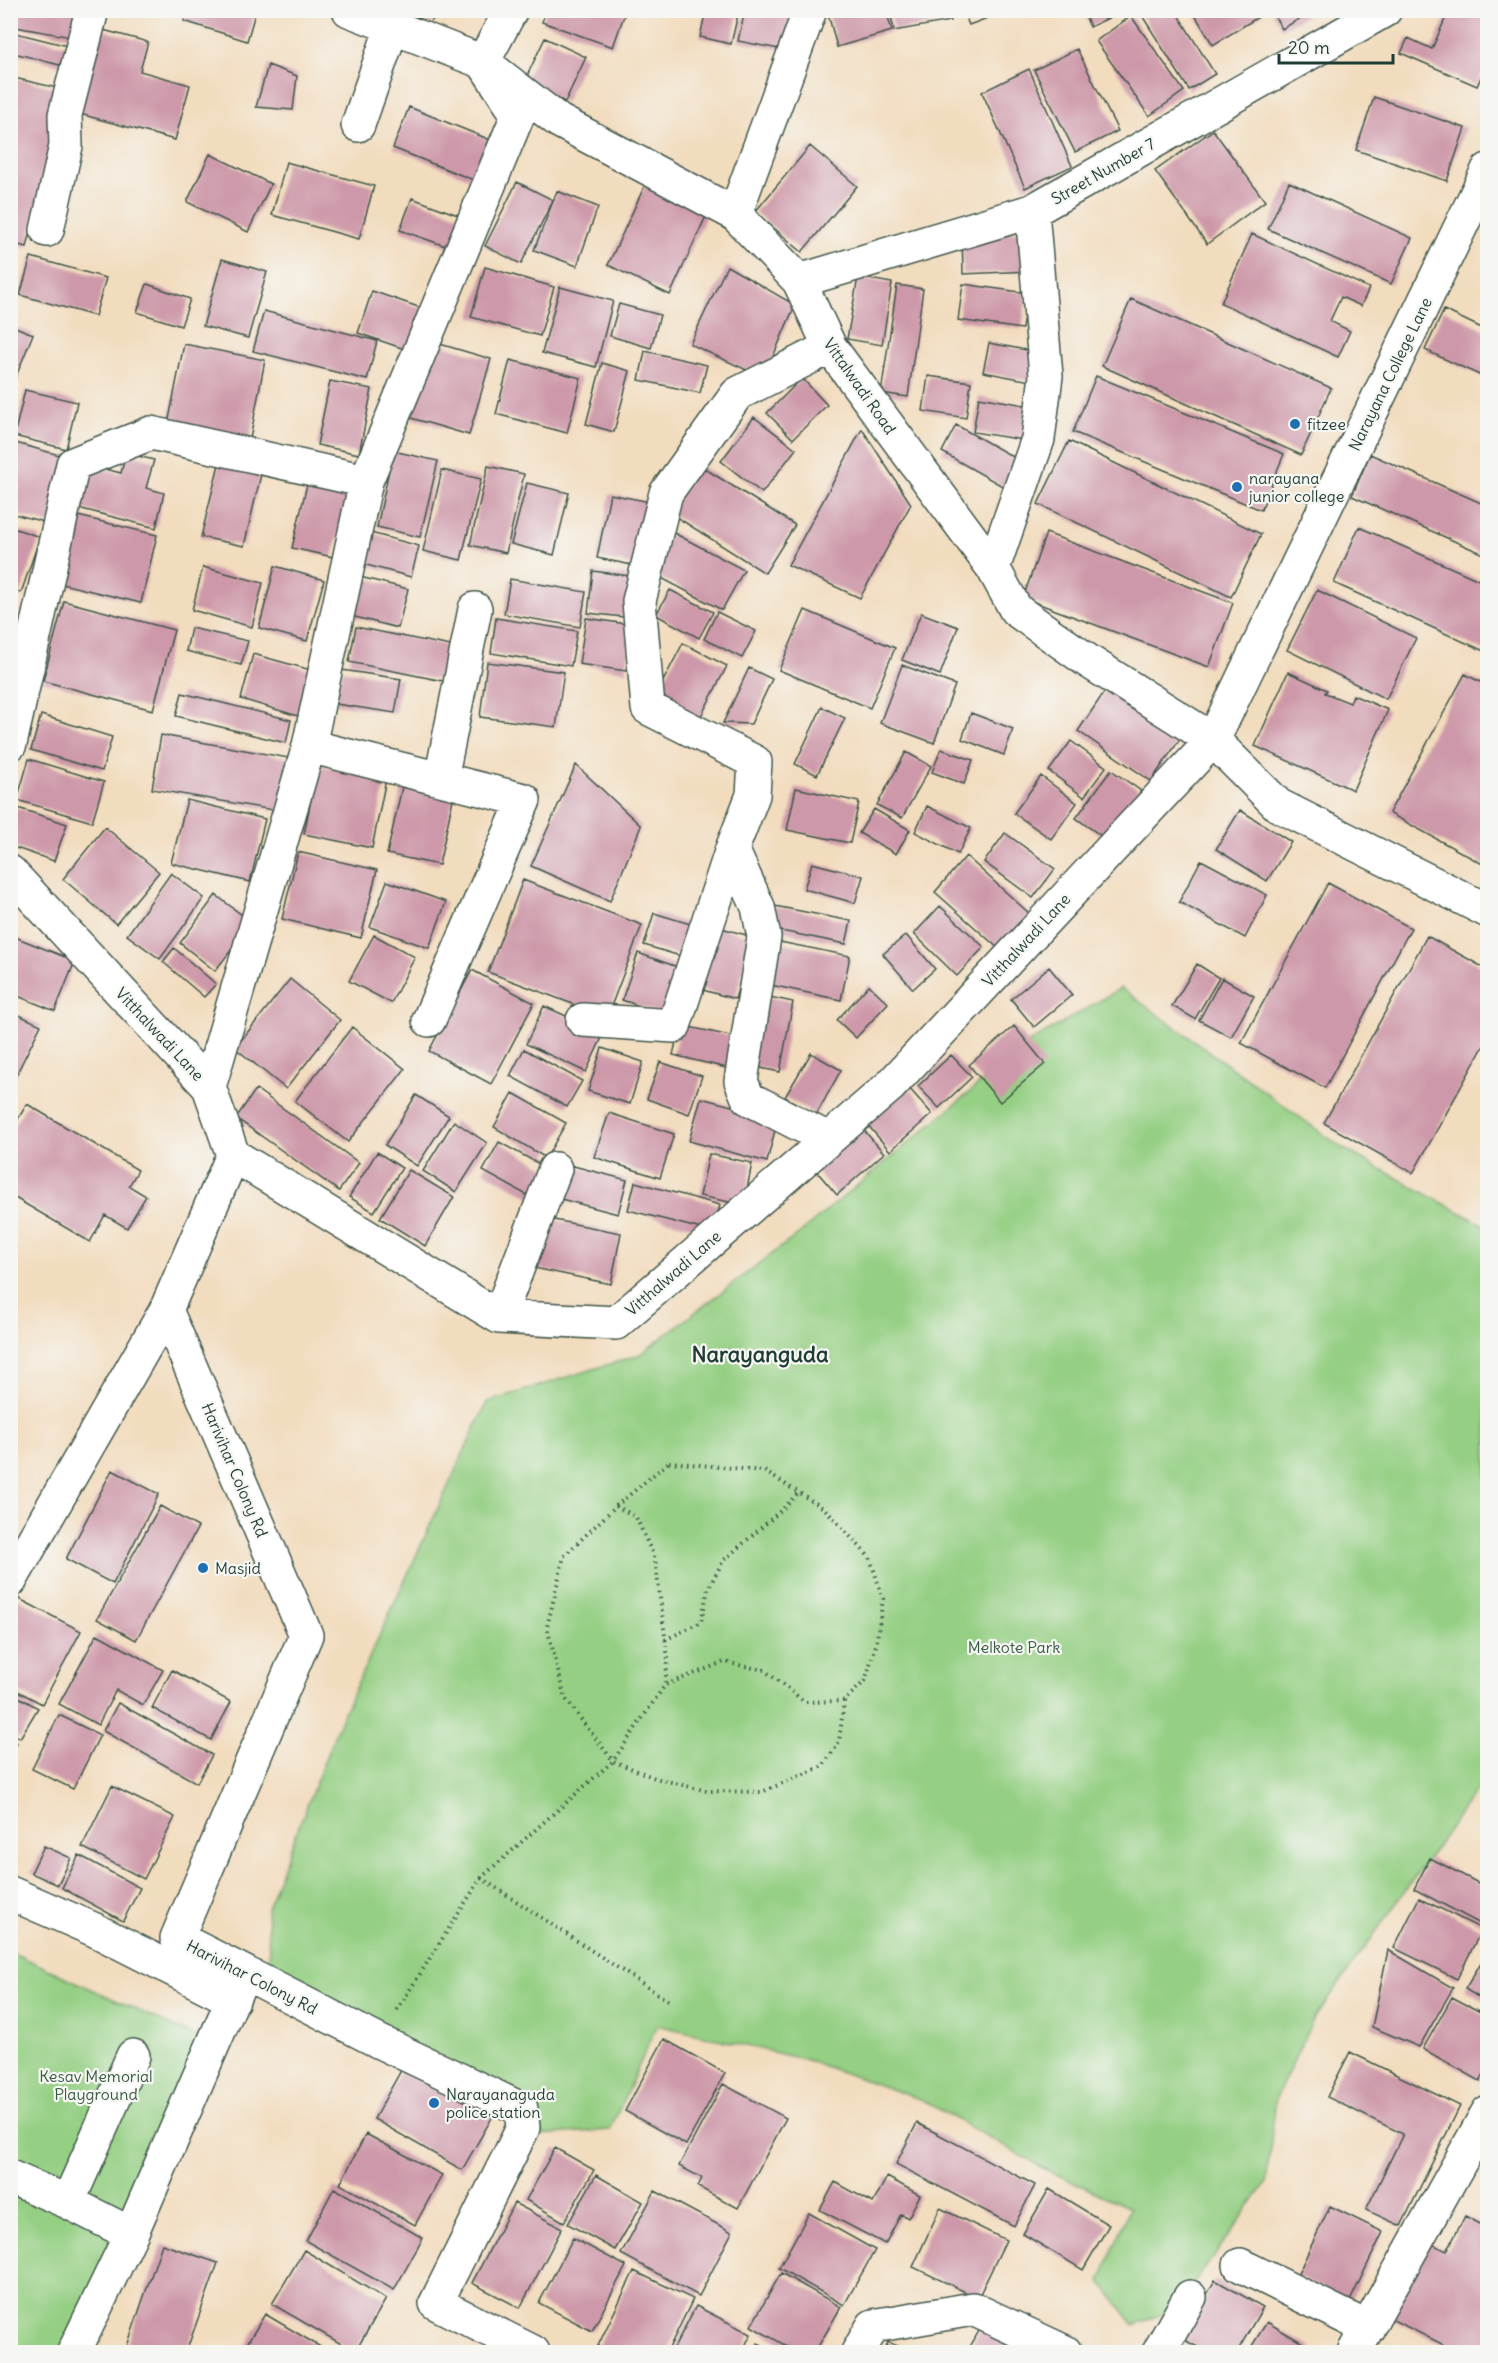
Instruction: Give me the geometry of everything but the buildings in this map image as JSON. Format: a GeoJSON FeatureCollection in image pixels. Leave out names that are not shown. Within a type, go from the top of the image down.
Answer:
{"type":"FeatureCollection","features":[{"type":"Feature","properties":{"kind":"street"},"geometry":{"type":"LineString","coordinates":[[47,230],[66,146],[65,115],[92,10]]}},
{"type":"Feature","properties":{"kind":"street","name":"Vittalwadi Road"},"geometry":{"type":"LineString","coordinates":[[349,10],[483,62],[559,121],[735,214],[799,281],[830,347],[993,568],[1016,610],[1088,661],[1213,740],[1278,805],[1488,911]]}},
{"type":"Feature","properties":{"kind":"street"},"geometry":{"type":"LineString","coordinates":[[209,1087],[309,746],[366,481],[518,115],[483,62],[511,10]]}},
{"type":"Feature","properties":{"kind":"street"},"geometry":{"type":"LineString","coordinates":[[735,214],[810,10]]}},
{"type":"Feature","properties":{"kind":"street","name":"Street Number 7"},"geometry":{"type":"LineString","coordinates":[[799,281],[1032,212],[1385,10]]}},
{"type":"Feature","properties":{"kind":"street"},"geometry":{"type":"LineString","coordinates":[[358,125],[392,27]]}},
{"type":"Feature","properties":{"kind":"street","name":"Narayana College Lane"},"geometry":{"type":"LineString","coordinates":[[1213,740],[1488,170]]}},
{"type":"Feature","properties":{"kind":"street"},"geometry":{"type":"LineString","coordinates":[[993,568],[1038,439],[1046,376],[1032,212]]}},
{"type":"Feature","properties":{"kind":"street"},"geometry":{"type":"LineString","coordinates":[[583,1020],[674,1026],[732,849],[753,795],[755,762],[648,708],[639,601],[666,493],[737,394],[830,347]]}},
{"type":"Feature","properties":{"kind":"street"},"geometry":{"type":"LineString","coordinates":[[10,744],[73,464],[150,433],[366,481]]}},
{"type":"Feature","properties":{"kind":"street"},"geometry":{"type":"LineString","coordinates":[[441,779],[476,609]]}},
{"type":"Feature","properties":{"kind":"street","name":"Vitthalwadi Lane"},"geometry":{"type":"LineString","coordinates":[[10,872],[209,1087],[233,1155],[500,1317],[616,1323],[890,1086],[1213,740]]}},
{"type":"Feature","properties":{"kind":"street"},"geometry":{"type":"LineString","coordinates":[[309,746],[524,800],[429,1020]]}},
{"type":"Feature","properties":{"kind":"street"},"geometry":{"type":"LineString","coordinates":[[732,849],[758,907],[764,937],[741,1081],[748,1098],[828,1139]]}},
{"type":"Feature","properties":{"kind":"street"},"geometry":{"type":"LineString","coordinates":[[10,1581],[166,1310],[233,1155]]}},
{"type":"Feature","properties":{"kind":"street"},"geometry":{"type":"LineString","coordinates":[[500,1317],[555,1170]]}},
{"type":"Feature","properties":{"kind":"street","name":"Harivihar Colony Rd"},"geometry":{"type":"LineString","coordinates":[[166,1310],[306,1635],[177,1938],[239,1986],[378,2041],[521,2109],[523,2128],[436,2304],[533,2352]]}},
{"type":"Feature","properties":{"kind":"street"},"geometry":{"type":"LineString","coordinates":[[10,1893],[95,1930],[239,1986],[131,2234],[74,2352]]}},
{"type":"Feature","properties":{"kind":"street"},"geometry":{"type":"LineString","coordinates":[[68,2202],[133,2056]]}},
{"type":"Feature","properties":{"kind":"street"},"geometry":{"type":"LineString","coordinates":[[1240,2265],[1361,2340],[1488,2112]]}},
{"type":"Feature","properties":{"kind":"street"},"geometry":{"type":"LineString","coordinates":[[10,2177],[68,2202],[131,2234]]}},
{"type":"Feature","properties":{"kind":"street"},"geometry":{"type":"LineString","coordinates":[[1159,2352],[1190,2297]]}},
{"type":"Feature","properties":{"kind":"street"},"geometry":{"type":"LineString","coordinates":[[858,2352],[873,2326],[974,2309],[1065,2352]]}},
{"type":"Feature","properties":{"kind":"path"},"geometry":{"type":"LineString","coordinates":[[665,1686],[724,1662],[764,1670],[805,1702],[844,1701],[865,1681],[876,1645],[883,1599],[870,1558],[825,1509],[764,1471],[669,1462],[616,1506],[564,1556],[547,1627],[565,1698],[613,1761],[655,1778],[707,1791],[762,1792],[823,1766],[839,1742],[844,1701]]}},
{"type":"Feature","properties":{"kind":"path"},"geometry":{"type":"LineString","coordinates":[[665,1640],[701,1622],[708,1589],[723,1561],[798,1493]]}},
{"type":"Feature","properties":{"kind":"path"},"geometry":{"type":"LineString","coordinates":[[378,2041],[481,1878],[613,1761],[665,1686],[668,1659],[655,1559],[636,1517],[616,1506]]}},
{"type":"Feature","properties":{"kind":"path"},"geometry":{"type":"LineString","coordinates":[[481,1878],[670,2002]]}},
{"type":"Feature","properties":{"kind":"green space","name":"Melkote Park"},"geometry":{"type":"Polygon","coordinates":[[[1121,988],[1344,1149],[1487,1227],[1487,1775],[1312,2022],[1276,2098],[1266,2184],[1176,2308],[1134,2325],[1100,2281],[1130,2208],[1043,2168],[922,2100],[807,2060],[657,2025],[610,2130],[539,2135],[465,2096],[270,1974],[267,1908],[340,1721],[487,1402],[639,1355],[801,1232],[1030,1042],[1121,988]]]}},
{"type":"Feature","properties":{"kind":"green space","name":"Kesav Memorial Playground"},"geometry":{"type":"Polygon","coordinates":[[[11,1952],[209,2043],[67,2352],[11,2352],[11,1952]]]}},
{"type":"Feature","properties":{"kind":"place","name":"fitzee"},"geometry":{"type":"Point","coordinates":[1295,424]}},
{"type":"Feature","properties":{"kind":"place","name":"narayana junior college"},"geometry":{"type":"Point","coordinates":[1237,487]}},
{"type":"Feature","properties":{"kind":"place","name":"Masjid"},"geometry":{"type":"Point","coordinates":[203,1568]}},
{"type":"Feature","properties":{"kind":"place","name":"Narayanaguda police station"},"geometry":{"type":"Point","coordinates":[434,2103]}},
{"type":"Feature","properties":{"kind":"district","name":"Narayanguda"},"geometry":{"type":"Point","coordinates":[760,1354]}}]}
